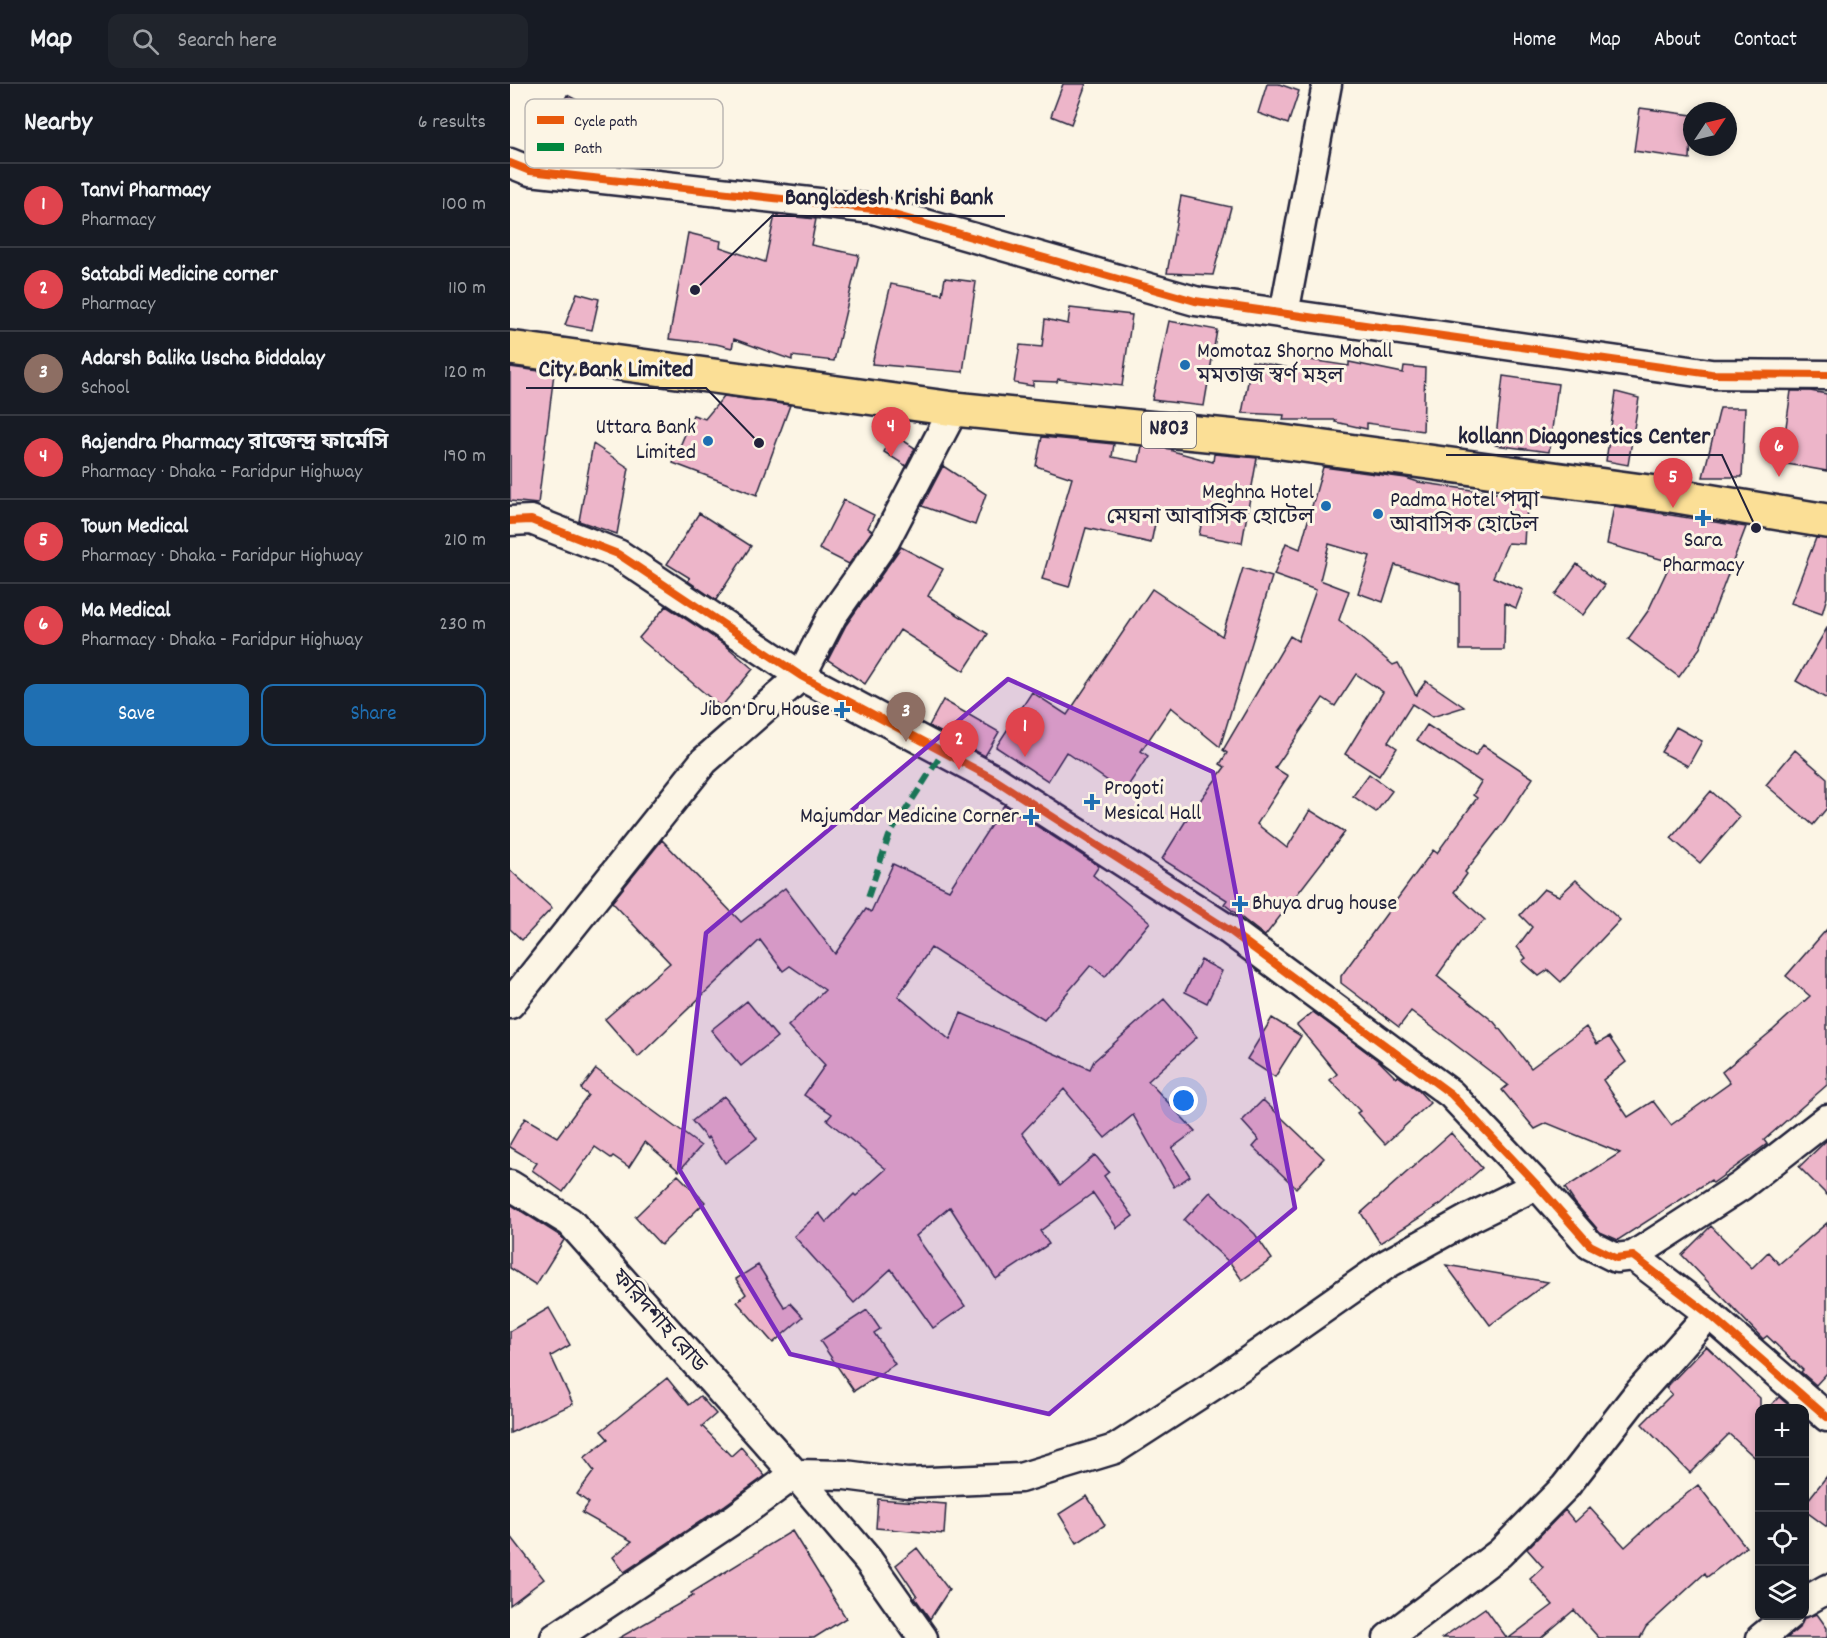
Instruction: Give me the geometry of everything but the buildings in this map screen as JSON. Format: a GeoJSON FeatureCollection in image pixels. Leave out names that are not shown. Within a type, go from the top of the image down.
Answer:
{"type":"FeatureCollection","features":[{"type":"Feature","properties":{"kind":"highway","name":"N803"},"geometry":{"type":"LineString","coordinates":[[510,348],[954,409],[1267,440],[1671,495],[1827,521]]}},
{"type":"Feature","properties":{"kind":"street"},"geometry":{"type":"LineString","coordinates":[[1284,314],[1327,84]]}},
{"type":"Feature","properties":{"kind":"street"},"geometry":{"type":"LineString","coordinates":[[510,163],[530,171],[873,209],[1195,301],[1711,374],[1827,375]]}},
{"type":"Feature","properties":{"kind":"street"},"geometry":{"type":"LineString","coordinates":[[510,1004],[704,761],[801,676],[832,616],[885,541],[954,409]]}},
{"type":"Feature","properties":{"kind":"street"},"geometry":{"type":"LineString","coordinates":[[510,521],[531,520],[618,554],[801,676],[994,779],[1229,930],[1451,1094],[1590,1245],[1616,1258],[1633,1256],[1741,1186],[1827,1119]]}},
{"type":"Feature","properties":{"kind":"street","name":"ফরিদশাহ রোড"},"geometry":{"type":"LineString","coordinates":[[510,1185],[570,1222],[795,1474],[868,1560],[923,1638]]}},
{"type":"Feature","properties":{"kind":"street"},"geometry":{"type":"LineString","coordinates":[[555,1638],[734,1520],[795,1474],[845,1475],[907,1483],[1020,1478],[1115,1449],[1217,1383],[1387,1264],[1470,1218],[1537,1185]]}},
{"type":"Feature","properties":{"kind":"street"},"geometry":{"type":"LineString","coordinates":[[1633,1256],[1709,1314],[1827,1417]]}},
{"type":"Feature","properties":{"kind":"street"},"geometry":{"type":"LineString","coordinates":[[1388,1638],[1500,1553],[1557,1496],[1636,1396],[1709,1314]]}},
{"type":"Feature","properties":{"kind":"street"},"geometry":{"type":"LineString","coordinates":[[1809,1599],[1827,1589]]}},
{"type":"Feature","properties":{"kind":"street"},"geometry":{"type":"LineString","coordinates":[[1761,1638],[1783,1620]]}},
{"type":"Feature","properties":{"kind":"highlighted area"},"geometry":{"type":"Polygon","coordinates":[[[1008,679],[1213,772],[1295,1208],[1049,1414],[790,1354],[679,1169],[706,933],[1008,679]]]}},
{"type":"Feature","properties":{"kind":"marked path"},"geometry":{"type":"LineString","coordinates":[[868,897],[889,836],[943,752]]}},
{"type":"Feature","properties":{"kind":"cycle path"},"geometry":{"type":"LineString","coordinates":[[510,163],[530,171],[873,209],[1195,301],[1711,374],[1827,375]]}},
{"type":"Feature","properties":{"kind":"cycle path"},"geometry":{"type":"LineString","coordinates":[[510,521],[531,520],[618,554],[801,676],[994,779],[1229,930],[1451,1094],[1590,1245],[1616,1258],[1633,1256],[1709,1314],[1827,1417]]}},
{"type":"Feature","properties":{"kind":"place","name":"Bangladesh Krishi Bank"},"geometry":{"type":"Point","coordinates":[695,290]}},
{"type":"Feature","properties":{"kind":"place","name":"Momotaz Shorno Mohall মমতাজ স্বর্ণ মহল"},"geometry":{"type":"Point","coordinates":[1185,365]}},
{"type":"Feature","properties":{"kind":"place","name":"Uttara Bank Limited"},"geometry":{"type":"Point","coordinates":[708,441]}},
{"type":"Feature","properties":{"kind":"place","name":"City Bank Limited"},"geometry":{"type":"Point","coordinates":[759,443]}},
{"type":"Feature","properties":{"kind":"place","name":"Rajendra Pharmacy রাজেন্দ্র ফার্মেসি"},"geometry":{"type":"Point","coordinates":[891,457]}},
{"type":"Feature","properties":{"kind":"place","name":"Ma Medical"},"geometry":{"type":"Point","coordinates":[1779,477]}},
{"type":"Feature","properties":{"kind":"place","name":"Meghna Hotel মেঘনা আবাসিক হোটেল"},"geometry":{"type":"Point","coordinates":[1326,506]}},
{"type":"Feature","properties":{"kind":"place","name":"Town Medical"},"geometry":{"type":"Point","coordinates":[1673,508]}},
{"type":"Feature","properties":{"kind":"place","name":"Padma Hotel পদ্মা আবাসিক হোটেল"},"geometry":{"type":"Point","coordinates":[1378,514]}},
{"type":"Feature","properties":{"kind":"place","name":"Sara Pharmacy"},"geometry":{"type":"Point","coordinates":[1703,518]}},
{"type":"Feature","properties":{"kind":"place","name":"kollann Diagonestics Center"},"geometry":{"type":"Point","coordinates":[1756,528]}},
{"type":"Feature","properties":{"kind":"place","name":"Jibon Dru House"},"geometry":{"type":"Point","coordinates":[842,710]}},
{"type":"Feature","properties":{"kind":"place","name":"Adarsh Balika Uscha Biddalay"},"geometry":{"type":"Point","coordinates":[906,742]}},
{"type":"Feature","properties":{"kind":"place","name":"Tanvi Pharmacy"},"geometry":{"type":"Point","coordinates":[1025,757]}},
{"type":"Feature","properties":{"kind":"place","name":"Satabdi Medicine corner"},"geometry":{"type":"Point","coordinates":[959,770]}},
{"type":"Feature","properties":{"kind":"place","name":"Progoti Mesical Hall"},"geometry":{"type":"Point","coordinates":[1092,802]}},
{"type":"Feature","properties":{"kind":"place","name":"Majumdar Medicine Corner"},"geometry":{"type":"Point","coordinates":[1031,817]}},
{"type":"Feature","properties":{"kind":"place","name":"Bhuya drug house"},"geometry":{"type":"Point","coordinates":[1240,904]}}]}
